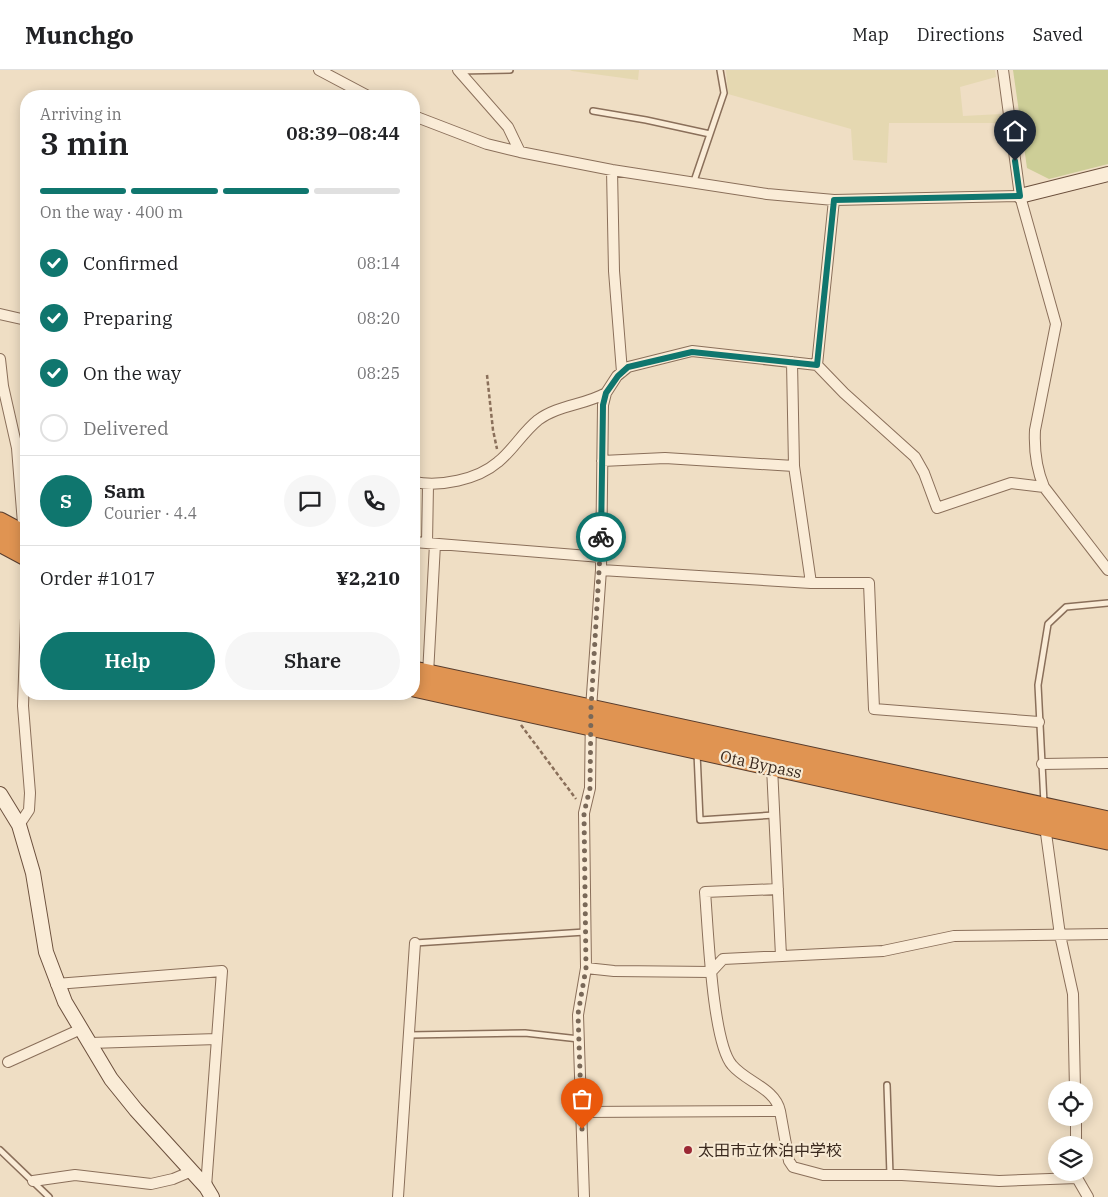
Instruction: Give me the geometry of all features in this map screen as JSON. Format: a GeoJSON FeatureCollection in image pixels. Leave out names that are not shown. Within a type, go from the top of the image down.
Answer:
{"type":"FeatureCollection","features":[{"type":"Feature","properties":{"kind":"highway"},"geometry":{"type":"LineString","coordinates":[[0,522],[20,535]]}},
{"type":"Feature","properties":{"kind":"highway"},"geometry":{"type":"LineString","coordinates":[[0,542],[20,553]]}},
{"type":"Feature","properties":{"kind":"highway","name":"Ota Bypass"},"geometry":{"type":"LineString","coordinates":[[421,672],[591,708],[1045,818],[1108,840]]}},
{"type":"Feature","properties":{"kind":"highway","name":"Ota Bypass"},"geometry":{"type":"LineString","coordinates":[[420,688],[772,767],[1045,818],[1108,821]]}},
{"type":"Feature","properties":{"kind":"street"},"geometry":{"type":"LineString","coordinates":[[319,70],[357,90]]}},
{"type":"Feature","properties":{"kind":"street"},"geometry":{"type":"LineString","coordinates":[[1003,70],[1020,196],[1056,324],[1035,430],[1036,460],[1044,487],[1108,570]]}},
{"type":"Feature","properties":{"kind":"street"},"geometry":{"type":"LineString","coordinates":[[458,71],[508,127],[520,152]]}},
{"type":"Feature","properties":{"kind":"street"},"geometry":{"type":"LineString","coordinates":[[420,120],[487,144],[612,170],[693,184],[834,200],[1020,196],[1108,174]]}},
{"type":"Feature","properties":{"kind":"street"},"geometry":{"type":"LineString","coordinates":[[612,170],[614,271],[622,372]]}},
{"type":"Feature","properties":{"kind":"street"},"geometry":{"type":"LineString","coordinates":[[817,365],[834,200]]}},
{"type":"Feature","properties":{"kind":"street"},"geometry":{"type":"LineString","coordinates":[[0,314],[20,319]]}},
{"type":"Feature","properties":{"kind":"street"},"geometry":{"type":"LineString","coordinates":[[584,1197],[578,1014],[586,968],[585,811],[590,788],[591,708],[601,570],[603,405],[606,393],[628,367],[692,352],[817,365],[844,394],[915,457],[924,473],[937,508],[1011,483],[1044,487]]}},
{"type":"Feature","properties":{"kind":"street"},"geometry":{"type":"LineString","coordinates":[[0,359],[3,386],[17,448],[20,482]]}},
{"type":"Feature","properties":{"kind":"street"},"geometry":{"type":"LineString","coordinates":[[792,362],[794,466],[811,583]]}},
{"type":"Feature","properties":{"kind":"street"},"geometry":{"type":"LineString","coordinates":[[420,483],[428,485],[477,474],[500,460],[539,420],[557,410],[597,398],[606,393]]}},
{"type":"Feature","properties":{"kind":"street"},"geometry":{"type":"LineString","coordinates":[[602,461],[665,458],[794,466]]}},
{"type":"Feature","properties":{"kind":"street"},"geometry":{"type":"LineString","coordinates":[[421,672],[431,543],[428,485]]}},
{"type":"Feature","properties":{"kind":"street"},"geometry":{"type":"LineString","coordinates":[[420,542],[601,557]]}},
{"type":"Feature","properties":{"kind":"street"},"geometry":{"type":"LineString","coordinates":[[601,570],[811,583],[869,582],[874,709],[1039,722]]}},
{"type":"Feature","properties":{"kind":"street"},"geometry":{"type":"LineString","coordinates":[[19,825],[29,810],[30,793],[23,700]]}},
{"type":"Feature","properties":{"kind":"street"},"geometry":{"type":"LineString","coordinates":[[1042,764],[1108,763]]}},
{"type":"Feature","properties":{"kind":"street"},"geometry":{"type":"LineString","coordinates":[[772,767],[781,956]]}},
{"type":"Feature","properties":{"kind":"street"},"geometry":{"type":"LineString","coordinates":[[0,794],[19,825],[33,873],[46,952],[56,984],[111,1078],[136,1110],[209,1192]]}},
{"type":"Feature","properties":{"kind":"street"},"geometry":{"type":"LineString","coordinates":[[1045,818],[1060,935],[1073,994],[1075,1081]]}},
{"type":"Feature","properties":{"kind":"street"},"geometry":{"type":"LineString","coordinates":[[778,889],[706,892],[711,972],[722,1047],[732,1065],[778,1101],[789,1161],[793,1167],[823,1175],[890,1175],[999,1181],[1048,1177]]}},
{"type":"Feature","properties":{"kind":"street"},"geometry":{"type":"LineString","coordinates":[[586,968],[614,972],[711,972],[723,959],[883,951],[954,936],[1108,934]]}},
{"type":"Feature","properties":{"kind":"street"},"geometry":{"type":"LineString","coordinates":[[398,1197],[415,943]]}},
{"type":"Feature","properties":{"kind":"street"},"geometry":{"type":"LineString","coordinates":[[56,984],[222,971],[209,1192]]}},
{"type":"Feature","properties":{"kind":"street"},"geometry":{"type":"LineString","coordinates":[[8,1062],[81,1029]]}},
{"type":"Feature","properties":{"kind":"street"},"geometry":{"type":"LineString","coordinates":[[90,1043],[217,1040]]}},
{"type":"Feature","properties":{"kind":"street"},"geometry":{"type":"LineString","coordinates":[[581,1112],[780,1111]]}},
{"type":"Feature","properties":{"kind":"street"},"geometry":{"type":"LineString","coordinates":[[33,1181],[75,1175],[151,1184],[173,1179],[192,1171]]}},
{"type":"Feature","properties":{"kind":"street"},"geometry":{"type":"LineString","coordinates":[[1080,1181],[1088,1197]]}},
{"type":"Feature","properties":{"kind":"lane"},"geometry":{"type":"LineString","coordinates":[[458,71],[510,70]]}},
{"type":"Feature","properties":{"kind":"lane"},"geometry":{"type":"LineString","coordinates":[[693,184],[724,93],[720,70]]}},
{"type":"Feature","properties":{"kind":"lane"},"geometry":{"type":"LineString","coordinates":[[593,111],[710,134]]}},
{"type":"Feature","properties":{"kind":"lane"},"geometry":{"type":"LineString","coordinates":[[1045,818],[1038,685],[1048,624],[1066,607],[1108,603]]}},
{"type":"Feature","properties":{"kind":"lane"},"geometry":{"type":"LineString","coordinates":[[697,750],[700,820],[775,815]]}},
{"type":"Feature","properties":{"kind":"lane"},"geometry":{"type":"LineString","coordinates":[[415,943],[585,932]]}},
{"type":"Feature","properties":{"kind":"lane"},"geometry":{"type":"LineString","coordinates":[[409,1035],[525,1033],[579,1039]]}},
{"type":"Feature","properties":{"kind":"lane"},"geometry":{"type":"LineString","coordinates":[[887,1085],[890,1175]]}},
{"type":"Feature","properties":{"kind":"lane"},"geometry":{"type":"LineString","coordinates":[[0,1150],[50,1197]]}},
{"type":"Feature","properties":{"kind":"path"},"geometry":{"type":"LineString","coordinates":[[487,375],[493,430],[500,460]]}},
{"type":"Feature","properties":{"kind":"path"},"geometry":{"type":"LineString","coordinates":[[525,712],[520,726],[585,811]]}},
{"type":"Feature","properties":{"kind":"shaded area"},"geometry":{"type":"Polygon","coordinates":[[[570,70],[639,70],[638,80],[570,70]]]}},
{"type":"Feature","properties":{"kind":"shaded area"},"geometry":{"type":"Polygon","coordinates":[[[726,70],[995,70],[996,77],[960,87],[963,116],[1001,114],[1005,123],[889,123],[887,163],[853,160],[851,129],[728,94],[726,70]]]}},
{"type":"Feature","properties":{"kind":"green space"},"geometry":{"type":"Polygon","coordinates":[[[1013,70],[1108,70],[1108,164],[1049,179],[1027,168],[1013,70]]]}},
{"type":"Feature","properties":{"kind":"way so far"},"geometry":{"type":"LineString","coordinates":[[582,1129],[578,1014],[586,968],[584,813],[590,788],[591,708],[601,570],[601,537]]}},
{"type":"Feature","properties":{"kind":"place","name":"太田市立休泊中学校"},"geometry":{"type":"Point","coordinates":[688,1150]}},
{"type":"Feature","properties":{"kind":"route"},"geometry":{"type":"LineString","coordinates":[[601,537],[603,405],[606,393],[618,376],[628,367],[692,352],[817,365],[834,200],[1020,196],[1015,161]]}}]}
